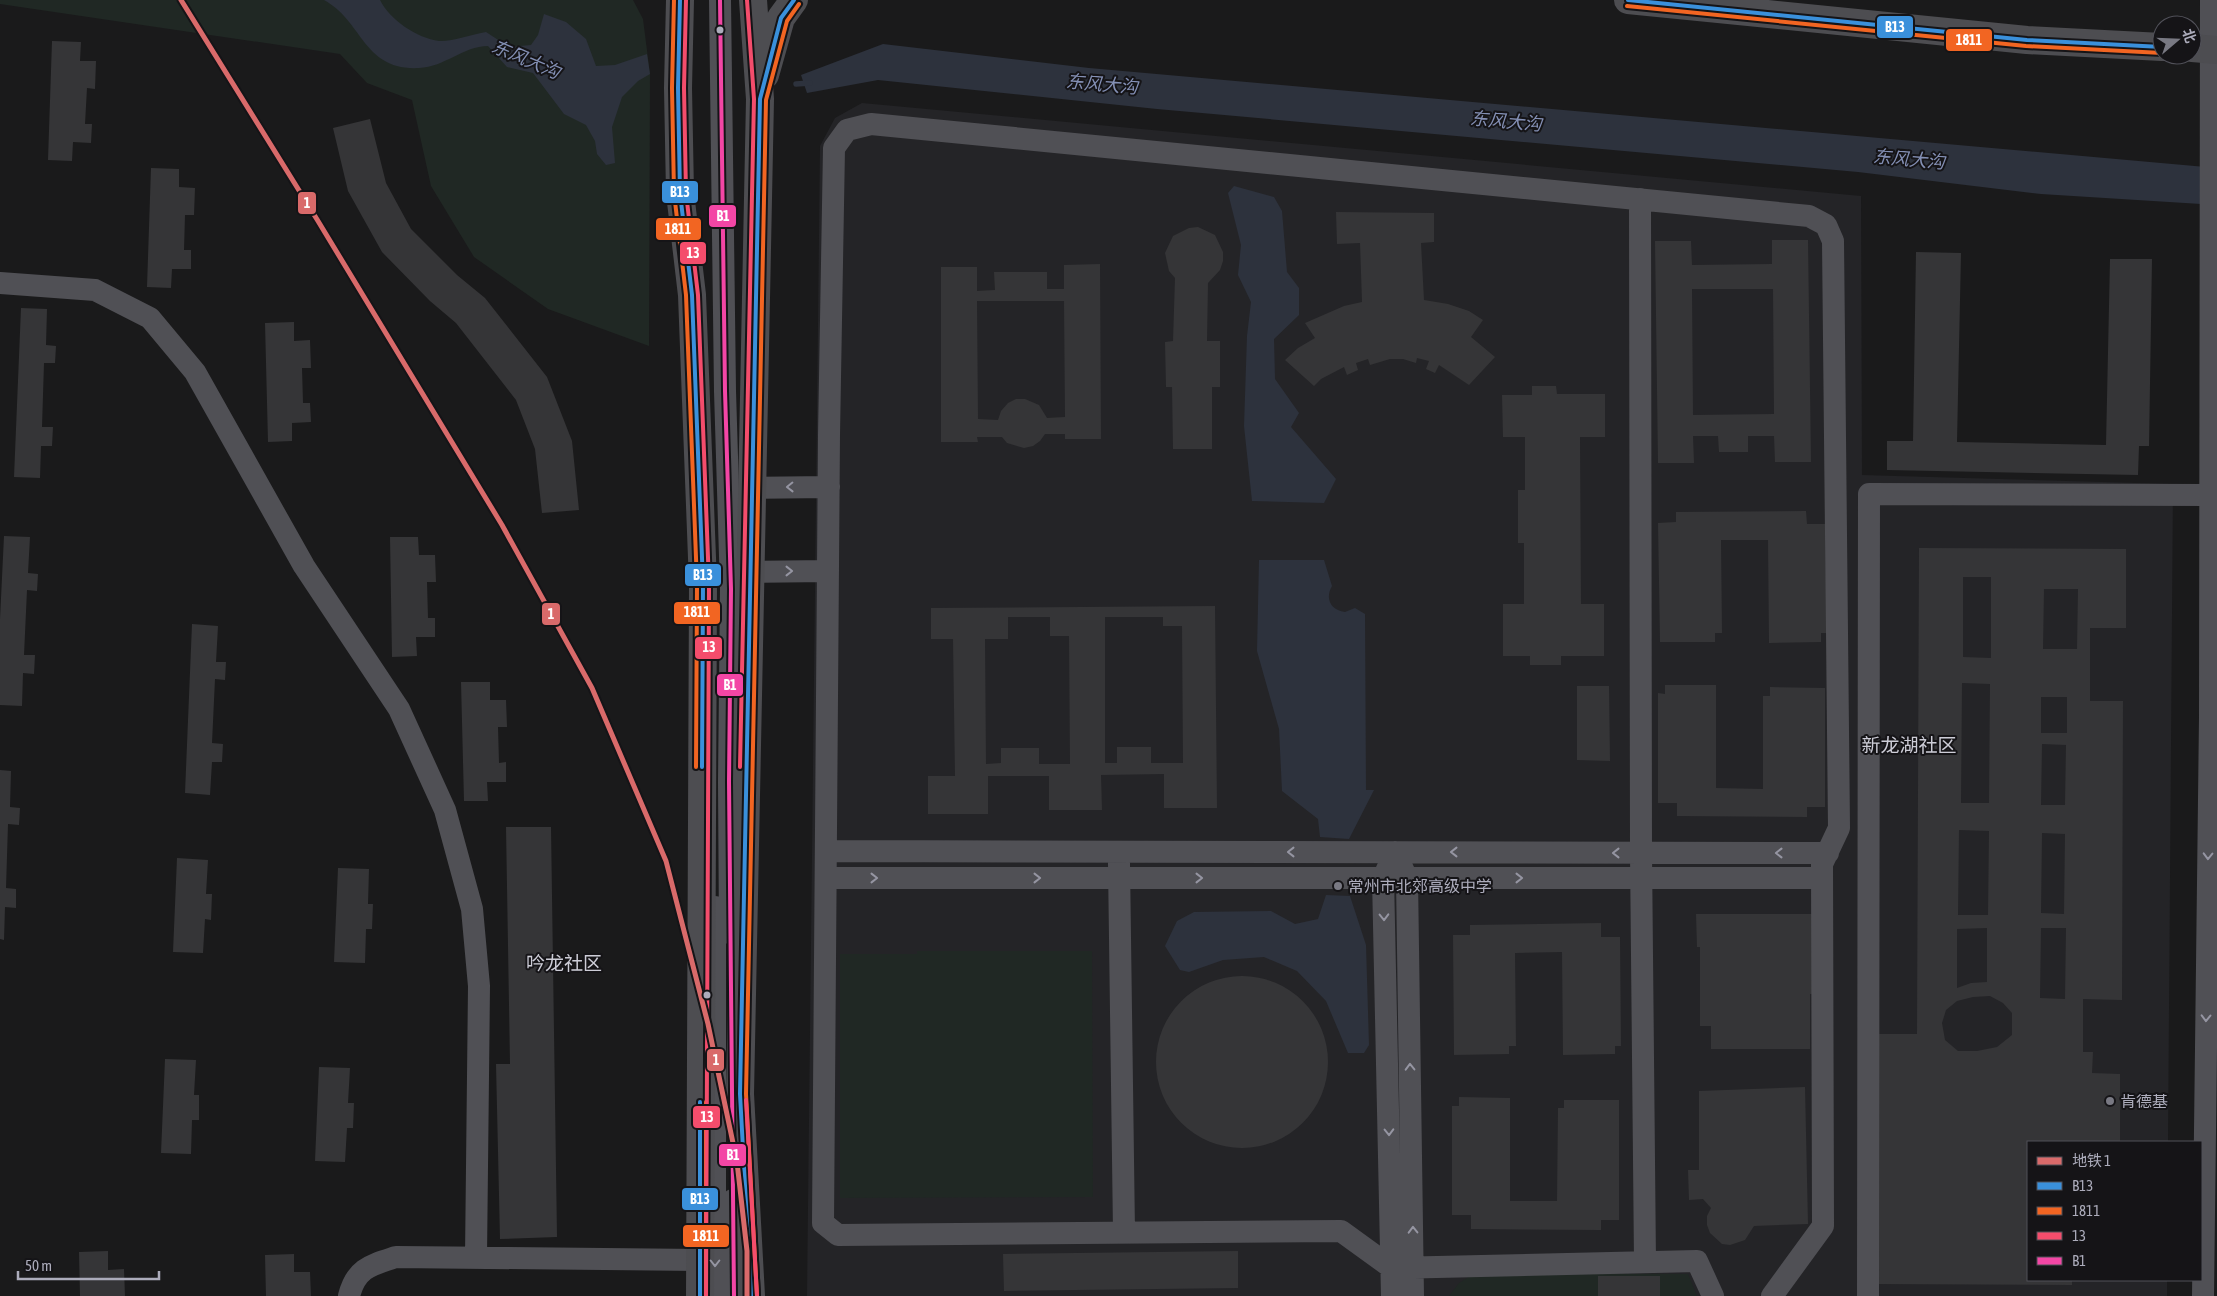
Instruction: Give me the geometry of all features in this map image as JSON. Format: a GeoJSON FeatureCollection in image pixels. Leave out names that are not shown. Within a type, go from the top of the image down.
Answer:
{"type":"FeatureCollection","features":[{"type":"Feature","properties":{"kind":"main road"},"geometry":{"type":"LineString","coordinates":[[661,0],[679,48]]}},
{"type":"Feature","properties":{"kind":"main road"},"geometry":{"type":"LineString","coordinates":[[680,0],[678,88],[680,193],[692,295],[703,584],[700,1296]]}},
{"type":"Feature","properties":{"kind":"main road"},"geometry":{"type":"LineString","coordinates":[[751,1296],[740,1094],[749,572],[762,57],[753,0]]}},
{"type":"Feature","properties":{"kind":"main road"},"geometry":{"type":"LineString","coordinates":[[762,57],[780,18],[794,0]]}},
{"type":"Feature","properties":{"kind":"main road"},"geometry":{"type":"LineString","coordinates":[[1628,0],[2027,40],[2152,46]]}},
{"type":"Feature","properties":{"kind":"street"},"geometry":{"type":"LineString","coordinates":[[710,0],[715,51],[731,589],[729,791],[734,1296]]}},
{"type":"Feature","properties":{"kind":"street"},"geometry":{"type":"LineString","coordinates":[[715,51],[720,0]]}},
{"type":"Feature","properties":{"kind":"street"},"geometry":{"type":"LineString","coordinates":[[2203,1296],[2213,717],[2210,495],[2210,152],[2207,49],[2211,0]]}},
{"type":"Feature","properties":{"kind":"street"},"geometry":{"type":"LineString","coordinates":[[715,1296],[716,95]]}},
{"type":"Feature","properties":{"kind":"street"},"geometry":{"type":"LineString","coordinates":[[1713,1296],[1697,1261],[1403,1268],[1341,1231],[838,1235],[823,1223],[828,487],[834,148],[847,130],[871,124],[1809,216],[1826,225],[1833,240],[1839,828],[1822,864],[1823,1226],[1772,1296]]}},
{"type":"Feature","properties":{"kind":"street"},"geometry":{"type":"LineString","coordinates":[[1640,199],[1641,878],[1645,1262]]}},
{"type":"Feature","properties":{"kind":"street"},"geometry":{"type":"LineString","coordinates":[[0,284],[95,290],[150,318],[195,372],[304,566],[398,709],[445,810],[472,908],[479,986],[476,1257]]}},
{"type":"Feature","properties":{"kind":"street"},"geometry":{"type":"LineString","coordinates":[[751,488],[828,487]]}},
{"type":"Feature","properties":{"kind":"street"},"geometry":{"type":"LineString","coordinates":[[1868,1296],[1870,494],[2210,495]]}},
{"type":"Feature","properties":{"kind":"street"},"geometry":{"type":"LineString","coordinates":[[749,572],[828,571]]}},
{"type":"Feature","properties":{"kind":"street"},"geometry":{"type":"LineString","coordinates":[[826,851],[1828,853]]}},
{"type":"Feature","properties":{"kind":"street"},"geometry":{"type":"LineString","coordinates":[[1119,852],[1124,1232]]}},
{"type":"Feature","properties":{"kind":"street"},"geometry":{"type":"LineString","coordinates":[[1395,852],[1383,878],[1403,1268],[1414,1296]]}},
{"type":"Feature","properties":{"kind":"street"},"geometry":{"type":"LineString","coordinates":[[1392,1296],[1403,1268],[1407,878],[1395,852]]}},
{"type":"Feature","properties":{"kind":"street"},"geometry":{"type":"LineString","coordinates":[[826,878],[1822,878]]}},
{"type":"Feature","properties":{"kind":"street"},"geometry":{"type":"LineString","coordinates":[[349,1296],[352,1284],[368,1266],[396,1257],[700,1260]]}},
{"type":"Feature","properties":{"kind":"shaded area"},"geometry":{"type":"Polygon","coordinates":[[[0,0],[633,0],[643,19],[650,74],[649,346],[548,309],[474,257],[431,186],[412,100],[367,83],[340,54],[0,4],[0,0]]]}},
{"type":"Feature","properties":{"kind":"shaded area","name":"常州市北郊高级中学"},"geometry":{"type":"Polygon","coordinates":[[[862,103],[1861,196],[1862,475],[2173,484],[2168,1141],[2027,1141],[2027,1281],[2167,1281],[2167,1296],[807,1296],[820,146],[835,118],[862,103]]]}},
{"type":"Feature","properties":{"kind":"shaded area"},"geometry":{"type":"Polygon","coordinates":[[[917,951],[1092,951],[1093,1197],[840,1198],[840,954],[917,954],[917,951]]]}},
{"type":"Feature","properties":{"kind":"shaded area"},"geometry":{"type":"Polygon","coordinates":[[[1475,1273],[1688,1274],[1697,1296],[1449,1296],[1459,1283],[1475,1273]]]}},
{"type":"Feature","properties":{"kind":"water"},"geometry":{"type":"Polygon","coordinates":[[[324,0],[380,0],[397,21],[422,36],[444,41],[486,32],[509,47],[531,45],[538,35],[544,14],[566,22],[586,39],[596,66],[615,65],[647,54],[650,74],[638,81],[622,97],[612,127],[615,163],[606,165],[597,154],[595,141],[586,125],[564,114],[533,73],[507,67],[488,46],[470,49],[428,67],[400,67],[386,62],[375,53],[337,9],[324,0]]]}},
{"type":"Feature","properties":{"kind":"water"},"geometry":{"type":"Polygon","coordinates":[[[883,44],[1089,68],[2217,168],[2217,205],[2041,194],[1858,172],[1157,109],[878,80],[807,93],[801,75],[883,44]]]}},
{"type":"Feature","properties":{"kind":"water"},"geometry":{"type":"Polygon","coordinates":[[[1234,186],[1274,197],[1282,211],[1287,272],[1299,288],[1299,315],[1274,339],[1275,379],[1299,413],[1291,427],[1336,479],[1324,503],[1252,501],[1244,426],[1247,336],[1251,302],[1238,275],[1241,245],[1228,193],[1234,186]]]}},
{"type":"Feature","properties":{"kind":"water"},"geometry":{"type":"Polygon","coordinates":[[[1259,560],[1324,560],[1332,586],[1329,599],[1332,606],[1345,612],[1355,608],[1365,614],[1366,790],[1374,790],[1349,839],[1320,837],[1318,819],[1282,791],[1279,729],[1257,651],[1259,560]]]}},
{"type":"Feature","properties":{"kind":"water"},"geometry":{"type":"Polygon","coordinates":[[[1326,895],[1350,896],[1366,945],[1369,1045],[1364,1053],[1348,1053],[1326,1001],[1297,971],[1264,957],[1223,960],[1189,972],[1180,970],[1165,946],[1177,921],[1194,912],[1271,911],[1295,924],[1318,919],[1326,895]]]}},
{"type":"Feature","properties":{"kind":"building"},"geometry":{"type":"Polygon","coordinates":[[[52,41],[81,42],[80,61],[96,61],[95,89],[87,88],[85,124],[92,124],[91,143],[73,142],[72,161],[48,160],[52,41]]]}},
{"type":"Feature","properties":{"kind":"building"},"geometry":{"type":"Polygon","coordinates":[[[370,119],[386,183],[411,229],[457,275],[485,298],[547,377],[572,441],[579,510],[542,513],[535,449],[516,400],[456,323],[430,301],[382,252],[348,191],[333,128],[370,119]]]}},
{"type":"Feature","properties":{"kind":"building"},"geometry":{"type":"Polygon","coordinates":[[[151,168],[179,169],[179,187],[195,188],[194,215],[185,215],[184,250],[191,250],[191,269],[172,269],[171,288],[147,287],[151,168]]]}},
{"type":"Feature","properties":{"kind":"building"},"geometry":{"type":"Polygon","coordinates":[[[1336,212],[1434,213],[1434,242],[1421,243],[1424,300],[1448,304],[1469,311],[1483,320],[1471,337],[1495,357],[1469,385],[1439,365],[1435,373],[1426,369],[1429,361],[1417,358],[1416,363],[1403,359],[1390,359],[1370,365],[1368,359],[1356,363],[1358,370],[1347,375],[1344,367],[1321,379],[1314,386],[1285,360],[1298,348],[1315,338],[1305,323],[1344,306],[1362,302],[1360,243],[1337,244],[1336,212]]]}},
{"type":"Feature","properties":{"kind":"building"},"geometry":{"type":"Polygon","coordinates":[[[1198,227],[1215,235],[1223,252],[1220,270],[1208,283],[1207,341],[1220,341],[1220,387],[1212,387],[1212,449],[1173,449],[1172,387],[1166,387],[1165,342],[1173,341],[1175,278],[1169,271],[1165,253],[1173,236],[1189,228],[1198,227]]]}},
{"type":"Feature","properties":{"kind":"building"},"geometry":{"type":"Polygon","coordinates":[[[1772,240],[1808,240],[1811,462],[1775,462],[1774,436],[1748,436],[1748,452],[1719,452],[1718,436],[1693,436],[1694,463],[1658,463],[1655,241],[1691,241],[1692,265],[1772,264],[1772,240]],[[1692,289],[1693,415],[1774,414],[1773,289],[1692,289]]]}},
{"type":"Feature","properties":{"kind":"building"},"geometry":{"type":"Polygon","coordinates":[[[1916,252],[1961,253],[1957,442],[2106,445],[2110,259],[2152,259],[2149,446],[2139,446],[2138,475],[1887,470],[1887,441],[1913,441],[1916,252]]]}},
{"type":"Feature","properties":{"kind":"building"},"geometry":{"type":"Polygon","coordinates":[[[1100,264],[1101,439],[1065,439],[1065,434],[1045,434],[1033,446],[1024,448],[1007,443],[1002,437],[977,437],[978,442],[941,442],[941,267],[977,267],[977,291],[995,290],[994,272],[1047,272],[1047,289],[1064,289],[1064,265],[1100,264]],[[977,301],[978,419],[998,420],[1001,411],[1008,403],[1016,399],[1025,399],[1039,405],[1047,418],[1065,417],[1064,301],[977,301]]]}},
{"type":"Feature","properties":{"kind":"building"},"geometry":{"type":"Polygon","coordinates":[[[21,308],[47,309],[46,345],[56,346],[55,363],[44,363],[42,427],[53,427],[52,446],[41,446],[40,478],[14,477],[21,308]]]}},
{"type":"Feature","properties":{"kind":"building"},"geometry":{"type":"Polygon","coordinates":[[[294,322],[294,341],[310,340],[311,368],[302,368],[303,403],[310,403],[311,422],[292,423],[292,441],[268,442],[265,323],[294,322]]]}},
{"type":"Feature","properties":{"kind":"building"},"geometry":{"type":"Polygon","coordinates":[[[1532,386],[1556,386],[1557,394],[1605,394],[1605,437],[1580,437],[1581,604],[1604,604],[1604,656],[1561,656],[1561,665],[1530,665],[1530,656],[1503,656],[1503,604],[1524,604],[1524,543],[1518,543],[1518,490],[1525,490],[1525,437],[1503,437],[1502,395],[1532,395],[1532,386]]]}},
{"type":"Feature","properties":{"kind":"building"},"geometry":{"type":"Polygon","coordinates":[[[1806,511],[1807,524],[1825,524],[1827,633],[1821,633],[1821,642],[1769,643],[1768,540],[1721,540],[1722,633],[1715,633],[1715,642],[1660,642],[1658,523],[1676,522],[1676,512],[1806,511]]]}},
{"type":"Feature","properties":{"kind":"building"},"geometry":{"type":"Polygon","coordinates":[[[4,536],[30,537],[28,573],[38,574],[37,591],[27,590],[24,655],[35,655],[34,674],[23,673],[22,706],[0,705],[0,619],[4,536]]]}},
{"type":"Feature","properties":{"kind":"building"},"geometry":{"type":"Polygon","coordinates":[[[390,537],[418,537],[419,555],[435,555],[436,582],[427,582],[428,618],[435,618],[435,637],[416,637],[417,656],[392,657],[390,537]]]}},
{"type":"Feature","properties":{"kind":"building"},"geometry":{"type":"Polygon","coordinates":[[[1919,548],[2126,549],[2126,628],[2090,628],[2090,701],[2123,701],[2122,1000],[2083,999],[2083,1052],[2093,1052],[2092,1073],[2120,1074],[2120,1141],[2027,1141],[2027,1281],[2072,1281],[2072,1285],[1872,1284],[1873,1034],[1917,1034],[1919,548]],[[1963,577],[1963,657],[1991,658],[1991,577],[1963,577]],[[2044,589],[2043,649],[2077,649],[2078,589],[2044,589]],[[1962,683],[1961,803],[1989,803],[1990,684],[1962,683]],[[2041,697],[2041,733],[2067,733],[2067,697],[2041,697]],[[2042,744],[2041,805],[2065,805],[2066,745],[2042,744]],[[1959,830],[1958,915],[1988,915],[1989,831],[1959,830]],[[2042,833],[2041,913],[2064,914],[2065,834],[2042,833]],[[1987,928],[1957,929],[1957,988],[1971,983],[1987,982],[1987,928]],[[2041,928],[2040,998],[2065,999],[2066,928],[2041,928]],[[1990,996],[1973,997],[1957,1001],[1946,1010],[1942,1023],[1945,1040],[1958,1051],[1977,1051],[1997,1047],[2012,1035],[2012,1013],[2003,1003],[1990,996]]]}},
{"type":"Feature","properties":{"kind":"building"},"geometry":{"type":"Polygon","coordinates":[[[1215,606],[1217,808],[1164,808],[1164,774],[1101,775],[1102,810],[1049,810],[1049,776],[988,776],[988,814],[928,814],[928,776],[955,776],[953,639],[931,639],[931,608],[1215,606]],[[1008,617],[1008,639],[985,639],[986,764],[1001,763],[1001,748],[1039,748],[1039,764],[1070,764],[1069,636],[1050,636],[1050,617],[1008,617]],[[1105,617],[1105,763],[1117,763],[1117,747],[1151,747],[1151,763],[1183,763],[1182,626],[1163,626],[1163,617],[1105,617]]]}},
{"type":"Feature","properties":{"kind":"building"},"geometry":{"type":"Polygon","coordinates":[[[192,624],[218,626],[216,662],[226,662],[225,680],[215,679],[212,743],[223,744],[222,762],[212,762],[210,795],[185,793],[192,624]]]}},
{"type":"Feature","properties":{"kind":"building"},"geometry":{"type":"Polygon","coordinates":[[[461,682],[490,682],[490,700],[506,700],[507,727],[498,727],[499,763],[506,762],[506,782],[487,782],[488,801],[464,801],[461,682]]]}},
{"type":"Feature","properties":{"kind":"building"},"geometry":{"type":"Polygon","coordinates":[[[1665,685],[1716,685],[1716,788],[1763,789],[1763,696],[1770,696],[1770,687],[1825,688],[1825,807],[1807,807],[1807,817],[1677,816],[1677,803],[1658,803],[1658,693],[1665,694],[1665,685]]]}},
{"type":"Feature","properties":{"kind":"building"},"geometry":{"type":"Polygon","coordinates":[[[1577,686],[1609,686],[1610,761],[1577,760],[1577,686]]]}},
{"type":"Feature","properties":{"kind":"building"},"geometry":{"type":"Polygon","coordinates":[[[0,770],[11,771],[10,807],[20,808],[19,825],[8,824],[6,888],[16,889],[16,908],[5,907],[4,940],[0,939],[0,770]]]}},
{"type":"Feature","properties":{"kind":"building"},"geometry":{"type":"Polygon","coordinates":[[[506,827],[551,827],[557,1237],[500,1239],[496,1064],[510,1064],[506,827]]]}},
{"type":"Feature","properties":{"kind":"building"},"geometry":{"type":"Polygon","coordinates":[[[177,858],[208,860],[206,894],[212,894],[211,920],[205,919],[203,953],[173,952],[177,858]]]}},
{"type":"Feature","properties":{"kind":"building"},"geometry":{"type":"Polygon","coordinates":[[[338,868],[369,869],[368,904],[373,904],[372,929],[366,929],[365,963],[334,962],[338,868]]]}},
{"type":"Feature","properties":{"kind":"building"},"geometry":{"type":"Polygon","coordinates":[[[1696,914],[1816,914],[1816,994],[1810,994],[1810,1049],[1711,1049],[1711,1026],[1700,1026],[1700,947],[1697,947],[1696,914]]]}},
{"type":"Feature","properties":{"kind":"building"},"geometry":{"type":"Polygon","coordinates":[[[1601,923],[1601,937],[1620,937],[1621,1046],[1615,1046],[1615,1054],[1563,1055],[1562,952],[1515,953],[1516,1046],[1509,1046],[1509,1054],[1454,1055],[1453,935],[1470,935],[1470,925],[1601,923]]]}},
{"type":"Feature","properties":{"kind":"building"},"geometry":{"type":"Polygon","coordinates":[[[1242,976],[1259,978],[1275,983],[1303,1001],[1321,1029],[1326,1045],[1328,1062],[1326,1079],[1321,1095],[1303,1123],[1275,1141],[1259,1146],[1242,1148],[1225,1146],[1209,1141],[1181,1123],[1163,1095],[1158,1079],[1156,1062],[1158,1045],[1163,1029],[1181,1001],[1209,983],[1225,978],[1242,976]]]}},
{"type":"Feature","properties":{"kind":"building"},"geometry":{"type":"Polygon","coordinates":[[[165,1059],[196,1060],[194,1095],[199,1095],[199,1120],[192,1120],[191,1154],[161,1153],[165,1059]]]}},
{"type":"Feature","properties":{"kind":"building"},"geometry":{"type":"Polygon","coordinates":[[[319,1067],[350,1068],[348,1103],[354,1103],[353,1128],[347,1128],[345,1162],[315,1161],[319,1067]]]}},
{"type":"Feature","properties":{"kind":"building"},"geometry":{"type":"Polygon","coordinates":[[[1805,1087],[1808,1224],[1754,1226],[1745,1240],[1730,1245],[1722,1244],[1710,1233],[1707,1225],[1707,1216],[1711,1208],[1703,1199],[1689,1200],[1688,1170],[1699,1170],[1699,1091],[1805,1087]]]}},
{"type":"Feature","properties":{"kind":"building"},"geometry":{"type":"Polygon","coordinates":[[[1459,1097],[1510,1098],[1510,1201],[1557,1201],[1558,1108],[1564,1108],[1564,1100],[1619,1100],[1619,1220],[1601,1220],[1601,1230],[1471,1229],[1471,1215],[1452,1215],[1452,1106],[1459,1106],[1459,1097]]]}},
{"type":"Feature","properties":{"kind":"building"},"geometry":{"type":"Polygon","coordinates":[[[108,1251],[108,1270],[124,1269],[125,1296],[80,1296],[79,1252],[108,1251]]]}},
{"type":"Feature","properties":{"kind":"building"},"geometry":{"type":"Polygon","coordinates":[[[1238,1251],[1238,1288],[1004,1291],[1003,1254],[1238,1251]]]}},
{"type":"Feature","properties":{"kind":"building"},"geometry":{"type":"Polygon","coordinates":[[[294,1254],[294,1272],[310,1272],[311,1296],[266,1296],[265,1255],[294,1254]]]}},
{"type":"Feature","properties":{"kind":"building"},"geometry":{"type":"Polygon","coordinates":[[[1598,1276],[1660,1276],[1660,1296],[1598,1296],[1598,1276]]]}},
{"type":"Feature","properties":{"kind":"waterway","name":"东风大沟"},"geometry":{"type":"LineString","coordinates":[[796,84],[810,83]]}},
{"type":"Feature","properties":{"kind":"metro line","name":"1"},"geometry":{"type":"LineString","coordinates":[[181,0],[318,221],[502,525],[592,688],[666,861],[708,1024],[737,1162],[747,1251],[747,1296]]}},
{"type":"Feature","properties":{"kind":"transit line","name":"1811"},"geometry":{"type":"LineString","coordinates":[[674,0],[672,88],[674,193],[686,295],[697,584],[696,767]]}},
{"type":"Feature","properties":{"kind":"transit line","name":"B13"},"geometry":{"type":"LineString","coordinates":[[680,0],[678,88],[680,193],[692,295],[703,584],[702,767]]}},
{"type":"Feature","properties":{"kind":"transit line","name":"13"},"geometry":{"type":"LineString","coordinates":[[686,0],[684,88],[686,193],[698,295],[709,584],[706,1296]]}},
{"type":"Feature","properties":{"kind":"transit line","name":"B1"},"geometry":{"type":"LineString","coordinates":[[720,0],[725,391],[731,589],[729,782],[734,1296]]}},
{"type":"Feature","properties":{"kind":"transit line","name":"13"},"geometry":{"type":"LineString","coordinates":[[740,767],[754,99],[747,0]]}},
{"type":"Feature","properties":{"kind":"transit line","name":"B13"},"geometry":{"type":"LineString","coordinates":[[751,1296],[740,1094],[760,99],[781,18],[794,0]]}},
{"type":"Feature","properties":{"kind":"transit line","name":"B13"},"geometry":{"type":"LineString","coordinates":[[1628,0],[2027,40],[2152,46]]}},
{"type":"Feature","properties":{"kind":"transit line","name":"1811"},"geometry":{"type":"LineString","coordinates":[[757,1296],[746,1094],[766,100],[787,21],[799,4]]}},
{"type":"Feature","properties":{"kind":"transit line","name":"1811"},"geometry":{"type":"LineString","coordinates":[[1627,6],[2026,46],[2152,52]]}},
{"type":"Feature","properties":{"kind":"transit line","name":"13"},"geometry":{"type":"LineString","coordinates":[[746,1100],[757,1296]]}},
{"type":"Feature","properties":{"kind":"transit line","name":"B13"},"geometry":{"type":"LineString","coordinates":[[700,1102],[700,1296]]}},
{"type":"Feature","properties":{"kind":"transit line","name":"1811"},"geometry":{"type":"LineString","coordinates":[[706,1102],[706,1296]]}},
{"type":"Feature","properties":{"kind":"place","name":"常州市北郊高级中学"},"geometry":{"type":"Point","coordinates":[1338,886]}},
{"type":"Feature","properties":{"kind":"place","name":"肯德基"},"geometry":{"type":"Point","coordinates":[2110,1101]}},
{"type":"Feature","properties":{"kind":"district","name":"新龙湖社区"},"geometry":{"type":"Point","coordinates":[1909,745]}},
{"type":"Feature","properties":{"kind":"district","name":"吟龙社区"},"geometry":{"type":"Point","coordinates":[564,963]}}]}
